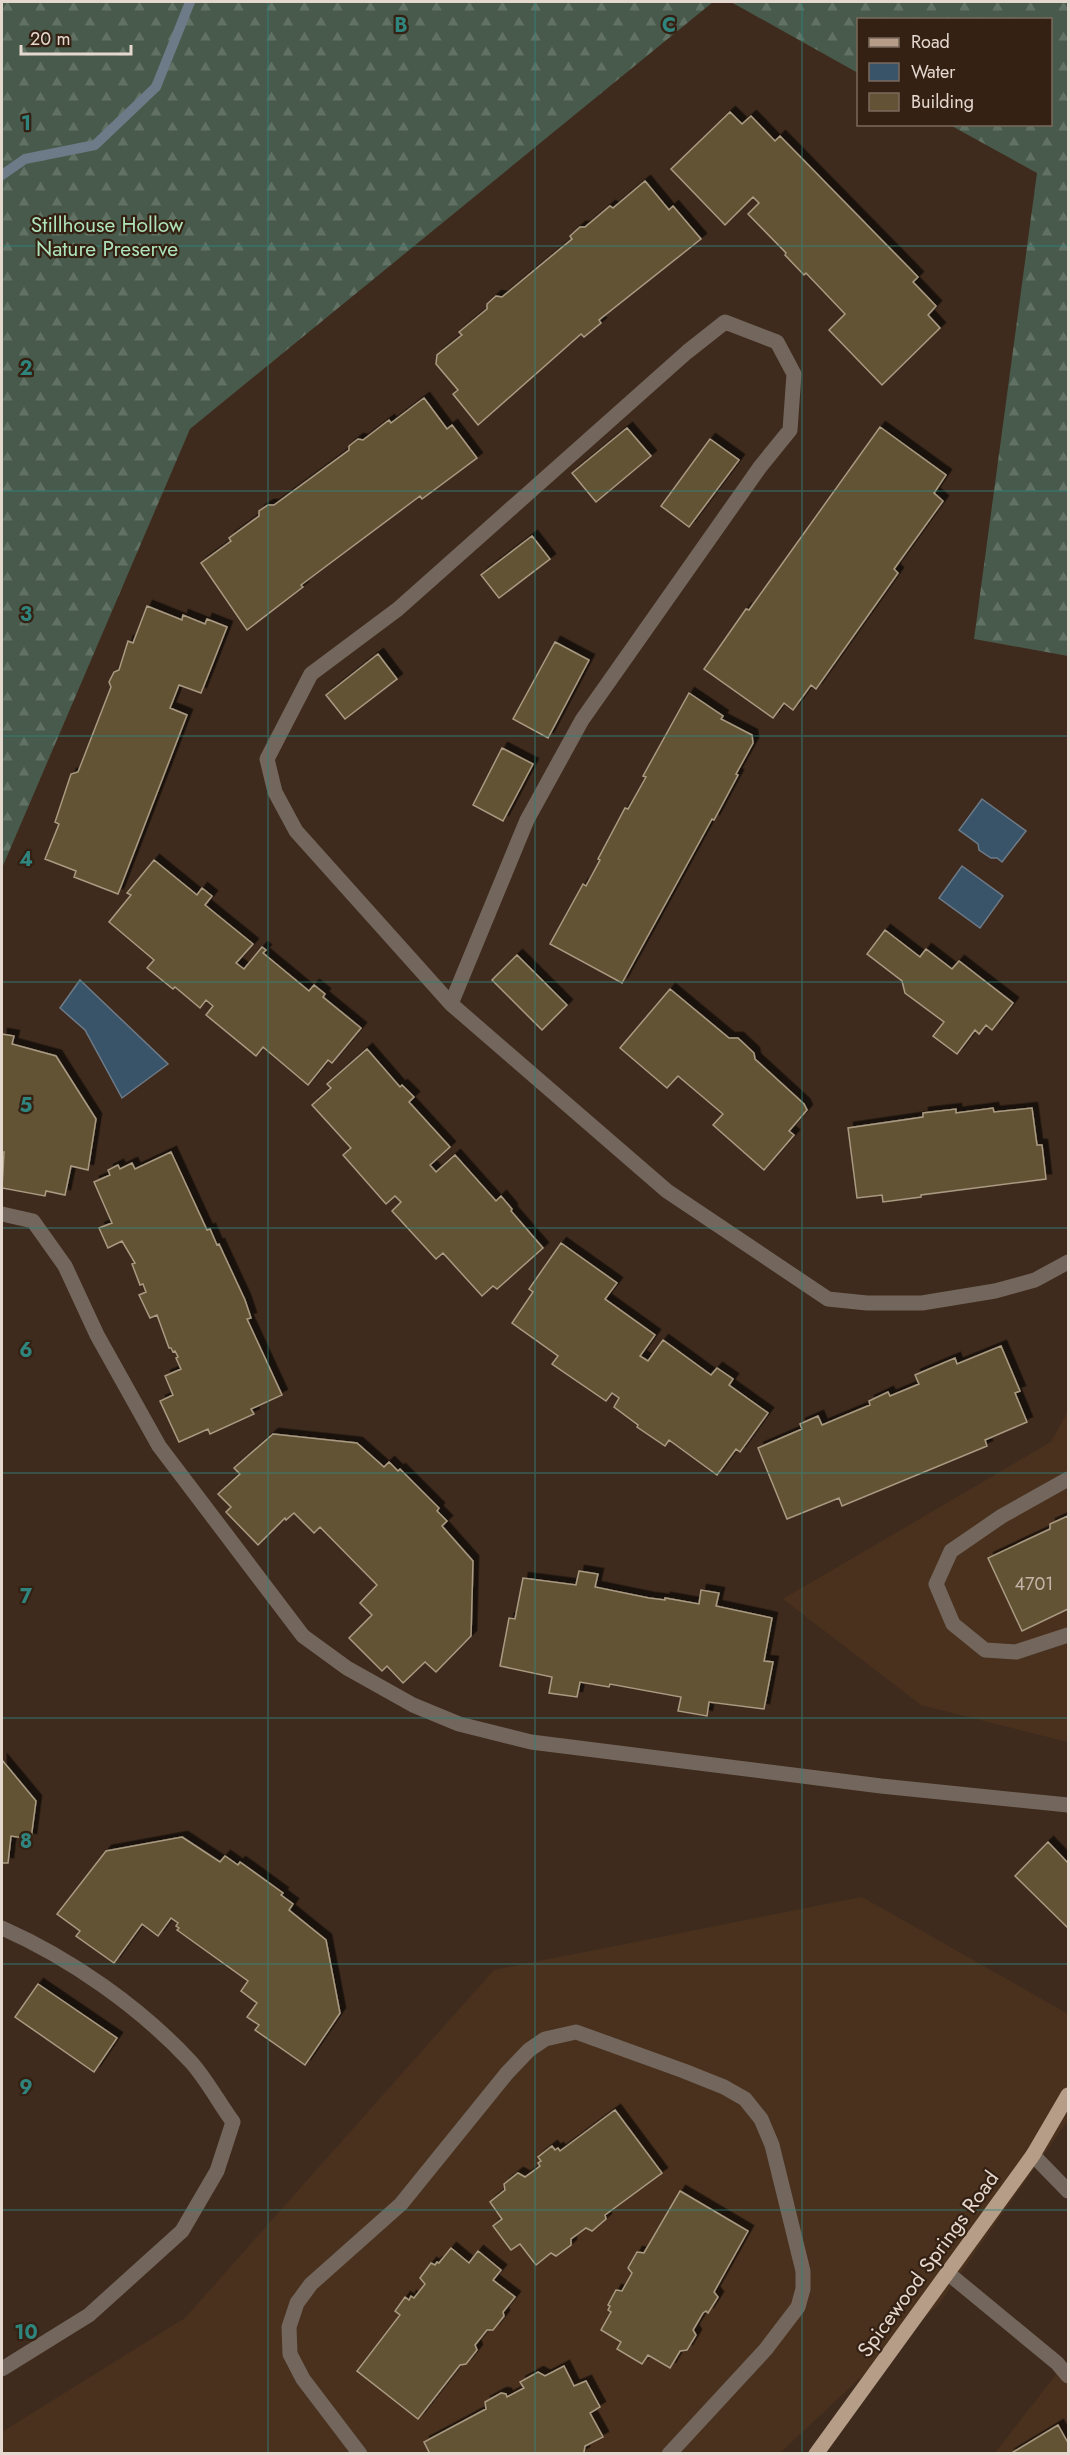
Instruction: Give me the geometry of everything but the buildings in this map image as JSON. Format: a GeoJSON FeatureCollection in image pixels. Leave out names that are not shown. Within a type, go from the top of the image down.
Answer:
{"type":"FeatureCollection","features":[{"type":"Feature","properties":{"kind":"main road","name":"Spicewood Springs Road"},"geometry":{"type":"LineString","coordinates":[[816,2454],[949,2274],[1033,2155],[1068,2095]]}},
{"type":"Feature","properties":{"kind":"lane"},"geometry":{"type":"LineString","coordinates":[[451,1004],[527,820],[582,720],[760,467],[790,430],[794,374],[777,342],[726,322],[687,352],[398,609],[311,674],[267,759],[275,792],[296,831],[451,1004],[667,1191],[828,1299],[867,1303],[922,1303],[995,1291],[1025,1283],[1068,1262]]}},
{"type":"Feature","properties":{"kind":"lane"},"geometry":{"type":"LineString","coordinates":[[2,1214],[33,1221],[65,1266],[97,1335],[159,1446],[303,1636],[347,1668],[413,1705],[459,1724],[531,1742],[880,1786],[1068,1805]]}},
{"type":"Feature","properties":{"kind":"lane"},"geometry":{"type":"LineString","coordinates":[[1068,1479],[1002,1516],[951,1551],[936,1584],[953,1624],[985,1650],[1016,1652],[1068,1635]]}},
{"type":"Feature","properties":{"kind":"lane"},"geometry":{"type":"LineString","coordinates":[[2,1928],[31,1941],[116,1995],[157,2028],[192,2064],[233,2122],[217,2171],[182,2231],[89,2315],[2,2369]]}},
{"type":"Feature","properties":{"kind":"lane"},"geometry":{"type":"LineString","coordinates":[[360,2454],[303,2379],[290,2354],[289,2327],[297,2303],[311,2284],[401,2204],[507,2073],[529,2050],[545,2038],[576,2032],[714,2083],[745,2099],[761,2119],[772,2145],[803,2271],[803,2289],[798,2307],[766,2349],[669,2454]]}},
{"type":"Feature","properties":{"kind":"lane"},"geometry":{"type":"LineString","coordinates":[[1033,2155],[1068,2191]]}},
{"type":"Feature","properties":{"kind":"lane"},"geometry":{"type":"LineString","coordinates":[[949,2274],[1057,2363],[1068,2376]]}},
{"type":"Feature","properties":{"kind":"shaded area"},"geometry":{"type":"Polygon","coordinates":[[[1068,1411],[1068,1742],[921,1705],[783,1599],[1051,1442],[1068,1411]]]}},
{"type":"Feature","properties":{"kind":"shaded area"},"geometry":{"type":"Polygon","coordinates":[[[862,1897],[1068,2014],[1068,2120],[939,2304],[780,2453],[2,2454],[2,2432],[185,2318],[494,1970],[862,1897]]]}},
{"type":"Feature","properties":{"kind":"shaded area"},"geometry":{"type":"Polygon","coordinates":[[[1068,2359],[1068,2453],[995,2453],[1068,2359]]]}},
{"type":"Feature","properties":{"kind":"green space","name":"Stillhouse Hollow Nature Preserve"},"geometry":{"type":"Polygon","coordinates":[[[2,2],[713,2],[190,429],[2,868],[2,2]]]}},
{"type":"Feature","properties":{"kind":"green space"},"geometry":{"type":"Polygon","coordinates":[[[731,2],[1068,2],[1068,656],[974,639],[1037,173],[952,126],[1052,126],[1052,18],[857,18],[857,72],[731,2]]]}},
{"type":"Feature","properties":{"kind":"water"},"geometry":{"type":"Polygon","coordinates":[[[982,799],[1026,831],[1002,862],[979,850],[978,844],[959,830],[982,799]]]}},
{"type":"Feature","properties":{"kind":"water"},"geometry":{"type":"Polygon","coordinates":[[[962,866],[1003,896],[980,928],[939,898],[962,866]]]}},
{"type":"Feature","properties":{"kind":"water"},"geometry":{"type":"Polygon","coordinates":[[[80,980],[168,1064],[122,1098],[85,1030],[60,1008],[80,980]]]}},
{"type":"Feature","properties":{"kind":"waterway"},"geometry":{"type":"LineString","coordinates":[[2,175],[25,159],[95,145],[156,87],[190,2]]}}]}
